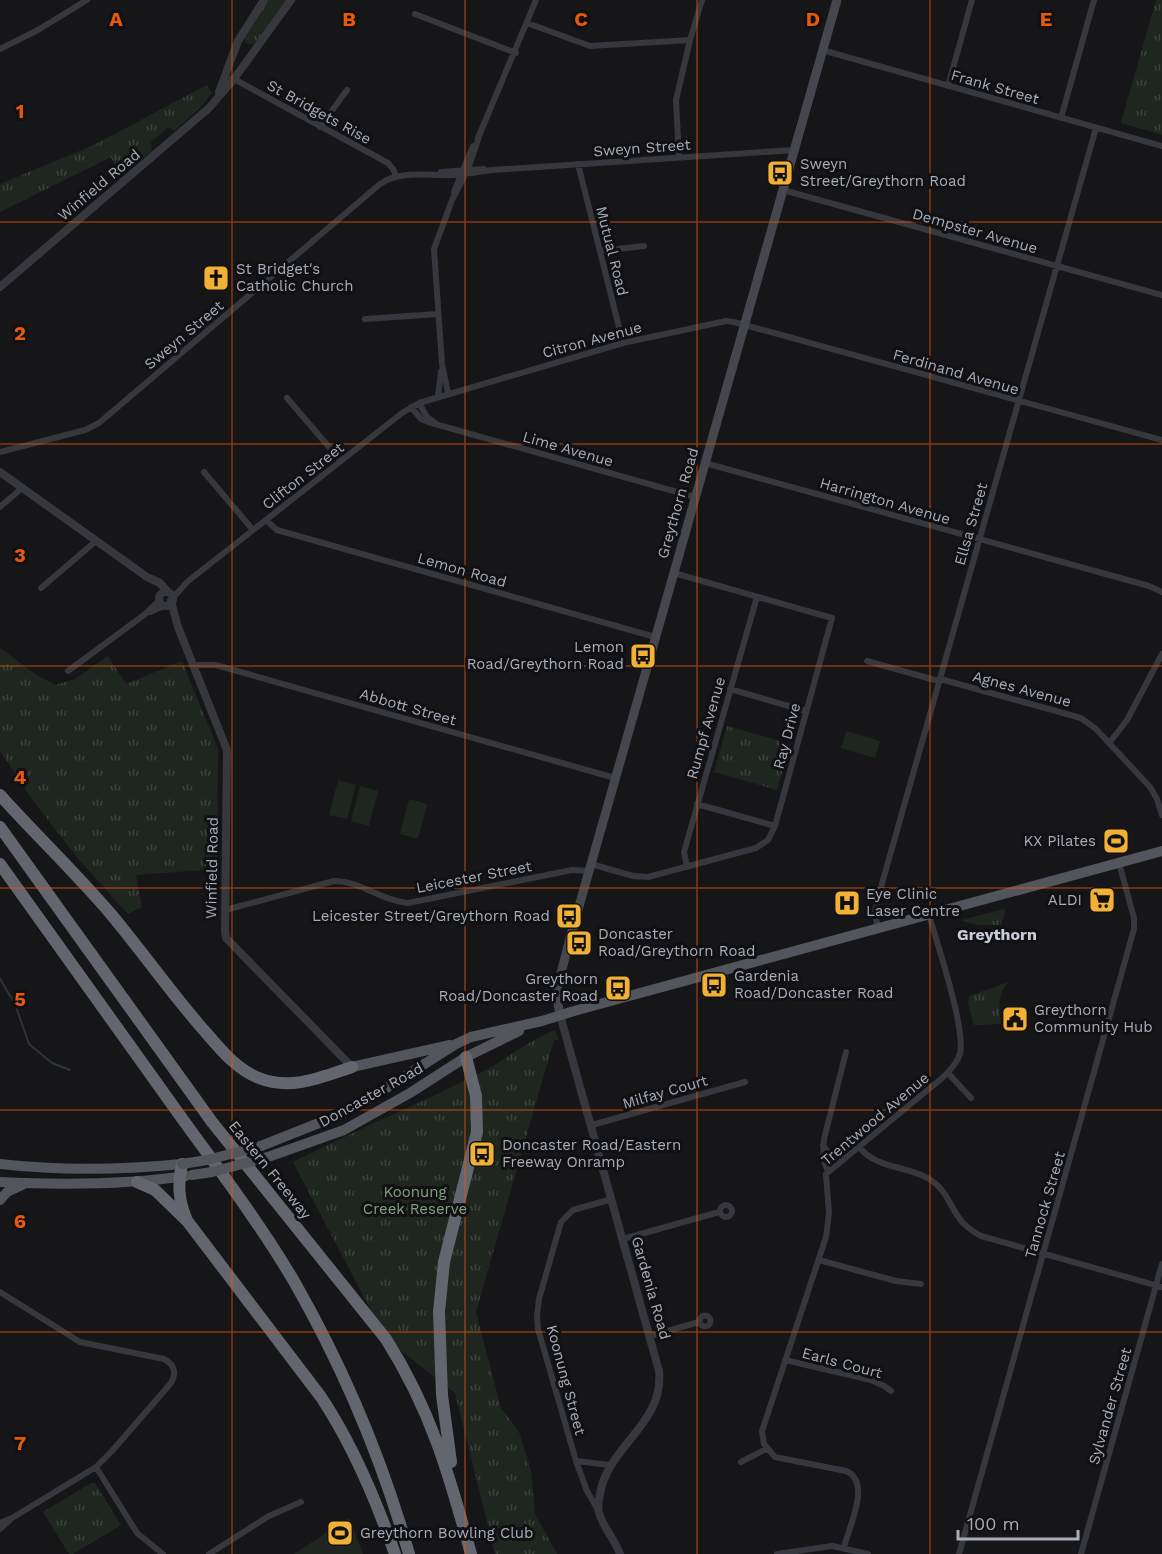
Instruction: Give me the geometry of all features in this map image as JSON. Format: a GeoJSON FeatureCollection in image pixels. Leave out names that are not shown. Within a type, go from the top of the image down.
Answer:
{"type":"FeatureCollection","features":[{"type":"Feature","properties":{"kind":"highway"},"geometry":{"type":"LineString","coordinates":[[0,795],[54,850],[110,913],[187,1010],[233,1062],[260,1078],[277,1083],[309,1082],[352,1067]]}},
{"type":"Feature","properties":{"kind":"highway","name":"Eastern Freeway"},"geometry":{"type":"LineString","coordinates":[[0,827],[212,1122],[386,1339],[405,1369],[428,1417],[456,1499],[471,1554]]}},
{"type":"Feature","properties":{"kind":"highway"},"geometry":{"type":"LineString","coordinates":[[0,864],[235,1193],[294,1282],[328,1344],[360,1412],[385,1478],[409,1554]]}},
{"type":"Feature","properties":{"kind":"highway"},"geometry":{"type":"LineString","coordinates":[[456,1499],[442,1395],[439,1312],[443,1270],[477,1132],[476,1096],[466,1057]]}},
{"type":"Feature","properties":{"kind":"highway"},"geometry":{"type":"LineString","coordinates":[[182,1164],[186,1176],[179,1200],[188,1222]]}},
{"type":"Feature","properties":{"kind":"highway"},"geometry":{"type":"LineString","coordinates":[[137,1182],[155,1190],[188,1222],[333,1415],[362,1473],[395,1554]]}},
{"type":"Feature","properties":{"kind":"main road","name":"Greythorn Road"},"geometry":{"type":"LineString","coordinates":[[560,1015],[556,993],[590,867],[837,0]]}},
{"type":"Feature","properties":{"kind":"main road","name":"Doncaster Road"},"geometry":{"type":"LineString","coordinates":[[352,1067],[532,1024],[1162,851]]}},
{"type":"Feature","properties":{"kind":"main road","name":"Doncaster Road"},"geometry":{"type":"LineString","coordinates":[[0,1184],[137,1182],[212,1172],[268,1157],[344,1130],[410,1093],[466,1057],[532,1024]]}},
{"type":"Feature","properties":{"kind":"main road","name":"Doncaster Road"},"geometry":{"type":"LineString","coordinates":[[2,1165],[104,1169],[182,1164],[261,1146],[339,1115],[378,1094],[456,1044]]}},
{"type":"Feature","properties":{"kind":"main road"},"geometry":{"type":"LineString","coordinates":[[456,1044],[466,1057]]}},
{"type":"Feature","properties":{"kind":"main road"},"geometry":{"type":"LineString","coordinates":[[0,1184],[2,1165]]}},
{"type":"Feature","properties":{"kind":"main road"},"geometry":{"type":"LineString","coordinates":[[0,1200],[7,1192],[25,1183]]}},
{"type":"Feature","properties":{"kind":"street"},"geometry":{"type":"LineString","coordinates":[[0,49],[38,30],[87,0]]}},
{"type":"Feature","properties":{"kind":"street","name":"Winfield Road"},"geometry":{"type":"LineString","coordinates":[[215,101],[238,41],[264,0]]}},
{"type":"Feature","properties":{"kind":"street","name":"Winfield Road"},"geometry":{"type":"LineString","coordinates":[[0,287],[193,123],[234,79],[291,0]]}},
{"type":"Feature","properties":{"kind":"street"},"geometry":{"type":"LineString","coordinates":[[438,396],[441,364],[434,249],[452,200],[516,53],[536,0]]}},
{"type":"Feature","properties":{"kind":"street"},"geometry":{"type":"LineString","coordinates":[[679,158],[676,100],[702,0]]}},
{"type":"Feature","properties":{"kind":"street"},"geometry":{"type":"LineString","coordinates":[[948,86],[972,0]]}},
{"type":"Feature","properties":{"kind":"street"},"geometry":{"type":"LineString","coordinates":[[1061,118],[1094,0]]}},
{"type":"Feature","properties":{"kind":"street"},"geometry":{"type":"LineString","coordinates":[[415,14],[516,53]]}},
{"type":"Feature","properties":{"kind":"street"},"geometry":{"type":"LineString","coordinates":[[527,23],[590,46],[690,40]]}},
{"type":"Feature","properties":{"kind":"street","name":"Frank Street"},"geometry":{"type":"LineString","coordinates":[[822,50],[1162,146]]}},
{"type":"Feature","properties":{"kind":"street","name":"St Bridgets Rise"},"geometry":{"type":"LineString","coordinates":[[226,75],[388,164],[396,176]]}},
{"type":"Feature","properties":{"kind":"street"},"geometry":{"type":"LineString","coordinates":[[321,126],[346,90]]}},
{"type":"Feature","properties":{"kind":"street","name":"Ellsa Street"},"geometry":{"type":"LineString","coordinates":[[878,928],[875,908],[1096,128]]}},
{"type":"Feature","properties":{"kind":"street","name":"Sweyn Street"},"geometry":{"type":"LineString","coordinates":[[0,452],[95,426],[380,184],[396,176],[794,150]]}},
{"type":"Feature","properties":{"kind":"street","name":"Mutual Road"},"geometry":{"type":"LineString","coordinates":[[578,164],[623,343]]}},
{"type":"Feature","properties":{"kind":"street","name":"Dempster Avenue"},"geometry":{"type":"LineString","coordinates":[[783,190],[1162,295]]}},
{"type":"Feature","properties":{"kind":"street"},"geometry":{"type":"LineString","coordinates":[[600,250],[644,246]]}},
{"type":"Feature","properties":{"kind":"street"},"geometry":{"type":"LineString","coordinates":[[365,319],[438,314]]}},
{"type":"Feature","properties":{"kind":"street","name":"Citron Avenue"},"geometry":{"type":"LineString","coordinates":[[448,393],[623,343],[726,321],[744,325]]}},
{"type":"Feature","properties":{"kind":"street","name":"Ferdinand Avenue"},"geometry":{"type":"LineString","coordinates":[[744,325],[1162,440]]}},
{"type":"Feature","properties":{"kind":"street"},"geometry":{"type":"LineString","coordinates":[[441,364],[448,393]]}},
{"type":"Feature","properties":{"kind":"street","name":"Clifton Street"},"geometry":{"type":"LineString","coordinates":[[68,671],[166,599],[411,407],[448,393]]}},
{"type":"Feature","properties":{"kind":"street"},"geometry":{"type":"LineString","coordinates":[[288,398],[341,461]]}},
{"type":"Feature","properties":{"kind":"street"},"geometry":{"type":"LineString","coordinates":[[419,403],[427,417],[435,423]]}},
{"type":"Feature","properties":{"kind":"street","name":"Lime Avenue"},"geometry":{"type":"LineString","coordinates":[[411,407],[424,421],[695,497]]}},
{"type":"Feature","properties":{"kind":"street","name":"Harrington Avenue"},"geometry":{"type":"LineString","coordinates":[[705,463],[1149,586],[1162,592]]}},
{"type":"Feature","properties":{"kind":"street","name":"Winfield Road"},"geometry":{"type":"LineString","coordinates":[[0,472],[147,577],[166,599],[227,750],[225,931],[228,941],[352,1067]]}},
{"type":"Feature","properties":{"kind":"street"},"geometry":{"type":"LineString","coordinates":[[204,472],[253,530]]}},
{"type":"Feature","properties":{"kind":"street"},"geometry":{"type":"LineString","coordinates":[[0,507],[22,488]]}},
{"type":"Feature","properties":{"kind":"street","name":"Lemon Road"},"geometry":{"type":"LineString","coordinates":[[266,520],[277,530],[655,637]]}},
{"type":"Feature","properties":{"kind":"street"},"geometry":{"type":"LineString","coordinates":[[41,588],[96,541]]}},
{"type":"Feature","properties":{"kind":"street","name":"Ray Drive"},"geometry":{"type":"LineString","coordinates":[[590,867],[643,878],[761,845],[771,837],[775,826],[832,618],[674,573]]}},
{"type":"Feature","properties":{"kind":"street","name":"Rumpf Avenue"},"geometry":{"type":"LineString","coordinates":[[687,867],[684,852],[757,597]]}},
{"type":"Feature","properties":{"kind":"street"},"geometry":{"type":"LineString","coordinates":[[1110,742],[1127,720],[1162,654]]}},
{"type":"Feature","properties":{"kind":"street","name":"Agnes Avenue"},"geometry":{"type":"LineString","coordinates":[[867,661],[1072,714],[1088,721],[1110,742],[1155,794],[1162,815]]}},
{"type":"Feature","properties":{"kind":"street","name":"Abbott Street"},"geometry":{"type":"LineString","coordinates":[[193,665],[216,665],[615,778]]}},
{"type":"Feature","properties":{"kind":"street"},"geometry":{"type":"LineString","coordinates":[[730,689],[806,711]]}},
{"type":"Feature","properties":{"kind":"street"},"geometry":{"type":"LineString","coordinates":[[697,804],[775,826]]}},
{"type":"Feature","properties":{"kind":"street","name":"Tannock Street"},"geometry":{"type":"LineString","coordinates":[[959,1554],[1134,929],[1134,918],[1119,863]]}},
{"type":"Feature","properties":{"kind":"street","name":"Leicester Street"},"geometry":{"type":"LineString","coordinates":[[225,910],[334,881],[348,883],[408,903],[590,867]]}},
{"type":"Feature","properties":{"kind":"street","name":"Trentwood Avenue"},"geometry":{"type":"LineString","coordinates":[[766,1449],[762,1431],[819,1260],[828,1222],[829,1199],[825,1177],[828,1172],[948,1072],[959,1055],[961,1030],[929,915]]}},
{"type":"Feature","properties":{"kind":"street","name":"Gardenia Road"},"geometry":{"type":"LineString","coordinates":[[560,1015],[659,1371],[658,1395],[651,1411],[610,1465],[602,1482],[598,1511]]}},
{"type":"Feature","properties":{"kind":"street"},"geometry":{"type":"LineString","coordinates":[[828,1172],[823,1159],[823,1144],[846,1052]]}},
{"type":"Feature","properties":{"kind":"street"},"geometry":{"type":"LineString","coordinates":[[948,1072],[971,1098]]}},
{"type":"Feature","properties":{"kind":"street","name":"Milfay Court"},"geometry":{"type":"LineString","coordinates":[[591,1125],[745,1082]]}},
{"type":"Feature","properties":{"kind":"street"},"geometry":{"type":"LineString","coordinates":[[823,1144],[837,1165]]}},
{"type":"Feature","properties":{"kind":"street"},"geometry":{"type":"LineString","coordinates":[[859,1147],[874,1161],[919,1174],[937,1184],[946,1194],[958,1217],[973,1232],[987,1238],[1159,1286]]}},
{"type":"Feature","properties":{"kind":"street","name":"Koonung Street"},"geometry":{"type":"LineString","coordinates":[[598,1511],[587,1491],[576,1461],[538,1329],[537,1308],[561,1222],[573,1210],[612,1199]]}},
{"type":"Feature","properties":{"kind":"street"},"geometry":{"type":"LineString","coordinates":[[623,1239],[719,1212]]}},
{"type":"Feature","properties":{"kind":"street"},"geometry":{"type":"LineString","coordinates":[[819,1260],[896,1281],[921,1284]]}},
{"type":"Feature","properties":{"kind":"street","name":"Sylvander Street"},"geometry":{"type":"LineString","coordinates":[[1081,1554],[1159,1286],[1162,1264]]}},
{"type":"Feature","properties":{"kind":"street"},"geometry":{"type":"LineString","coordinates":[[0,1292],[80,1342],[160,1357],[173,1367],[174,1374],[171,1383],[96,1467],[0,1523]]}},
{"type":"Feature","properties":{"kind":"street"},"geometry":{"type":"LineString","coordinates":[[650,1336],[699,1322]]}},
{"type":"Feature","properties":{"kind":"street","name":"Earls Court"},"geometry":{"type":"LineString","coordinates":[[785,1360],[871,1380],[891,1391]]}},
{"type":"Feature","properties":{"kind":"street"},"geometry":{"type":"LineString","coordinates":[[741,1462],[766,1449],[780,1458],[846,1471],[854,1476],[859,1492],[844,1547]]}},
{"type":"Feature","properties":{"kind":"street"},"geometry":{"type":"LineString","coordinates":[[576,1461],[610,1465]]}},
{"type":"Feature","properties":{"kind":"street"},"geometry":{"type":"LineString","coordinates":[[96,1467],[134,1528],[163,1554]]}},
{"type":"Feature","properties":{"kind":"street"},"geometry":{"type":"LineString","coordinates":[[210,1554],[268,1516],[301,1502]]}},
{"type":"Feature","properties":{"kind":"street"},"geometry":{"type":"LineString","coordinates":[[598,1511],[620,1554]]}},
{"type":"Feature","properties":{"kind":"street"},"geometry":{"type":"LineString","coordinates":[[0,1529],[12,1518]]}},
{"type":"Feature","properties":{"kind":"street"},"geometry":{"type":"LineString","coordinates":[[777,1554],[828,1546],[844,1547],[868,1554]]}},
{"type":"Feature","properties":{"kind":"green space"},"geometry":{"type":"Polygon","coordinates":[[[267,0],[287,0],[255,43],[252,45],[246,43],[244,37],[267,0]]]}},
{"type":"Feature","properties":{"kind":"green space"},"geometry":{"type":"Polygon","coordinates":[[[1156,0],[1162,0],[1162,135],[1121,123],[1156,0]]]}},
{"type":"Feature","properties":{"kind":"green space"},"geometry":{"type":"Polygon","coordinates":[[[207,85],[212,93],[200,108],[174,131],[169,127],[151,142],[152,151],[120,177],[111,157],[0,212],[0,184],[94,145],[207,85]]]}},
{"type":"Feature","properties":{"kind":"green space"},"geometry":{"type":"Polygon","coordinates":[[[0,648],[35,674],[55,685],[75,679],[108,656],[126,684],[182,661],[218,749],[217,869],[136,875],[142,907],[128,914],[79,860],[34,802],[0,751],[0,648]]]}},
{"type":"Feature","properties":{"kind":"green space"},"geometry":{"type":"Polygon","coordinates":[[[727,726],[790,744],[777,790],[714,772],[727,726]]]}},
{"type":"Feature","properties":{"kind":"green space"},"geometry":{"type":"Polygon","coordinates":[[[846,731],[880,741],[875,758],[841,748],[846,731]]]}},
{"type":"Feature","properties":{"kind":"green space"},"geometry":{"type":"Polygon","coordinates":[[[338,780],[356,785],[347,819],[329,815],[338,780]]]}},
{"type":"Feature","properties":{"kind":"green space"},"geometry":{"type":"Polygon","coordinates":[[[360,786],[378,791],[369,826],[351,821],[360,786]]]}},
{"type":"Feature","properties":{"kind":"green space"},"geometry":{"type":"Polygon","coordinates":[[[409,799],[427,804],[418,839],[400,834],[409,799]]]}},
{"type":"Feature","properties":{"kind":"green space"},"geometry":{"type":"Polygon","coordinates":[[[1005,909],[1000,925],[976,925],[961,920],[1005,909]]]}},
{"type":"Feature","properties":{"kind":"green space"},"geometry":{"type":"Polygon","coordinates":[[[1008,983],[1004,987],[1000,1002],[1001,1024],[974,1025],[968,1003],[969,996],[1008,983]]]}},
{"type":"Feature","properties":{"kind":"green space","name":"Koonung Creek Reserve"},"geometry":{"type":"Polygon","coordinates":[[[555,1030],[559,1040],[554,1040],[476,1312],[501,1408],[519,1432],[531,1471],[535,1514],[557,1554],[495,1554],[455,1393],[386,1339],[293,1162],[484,1071],[555,1030]]]}},
{"type":"Feature","properties":{"kind":"green space"},"geometry":{"type":"Polygon","coordinates":[[[91,1483],[95,1483],[121,1525],[73,1554],[69,1554],[43,1512],[91,1483]]]}},
{"type":"Feature","properties":{"kind":"green space","name":"Greythorn Bowling Club"},"geometry":{"type":"Polygon","coordinates":[[[349,1518],[363,1554],[294,1554],[349,1518]]]}},
{"type":"Feature","properties":{"kind":"waterway"},"geometry":{"type":"LineString","coordinates":[[0,979],[15,1004],[29,1044],[52,1063],[70,1070]]}},
{"type":"Feature","properties":{"kind":"place","name":"Sweyn Street/Greythorn Road"},"geometry":{"type":"Point","coordinates":[780,173]}},
{"type":"Feature","properties":{"kind":"place","name":"St Bridget's Catholic Church"},"geometry":{"type":"Point","coordinates":[216,278]}},
{"type":"Feature","properties":{"kind":"place","name":"Lemon Road/Greythorn Road"},"geometry":{"type":"Point","coordinates":[643,656]}},
{"type":"Feature","properties":{"kind":"place","name":"KX Pilates"},"geometry":{"type":"Point","coordinates":[1116,841]}},
{"type":"Feature","properties":{"kind":"place","name":"ALDI"},"geometry":{"type":"Point","coordinates":[1102,900]}},
{"type":"Feature","properties":{"kind":"place","name":"Eye Clinic Laser Centre"},"geometry":{"type":"Point","coordinates":[847,903]}},
{"type":"Feature","properties":{"kind":"place","name":"Leicester Street/Greythorn Road"},"geometry":{"type":"Point","coordinates":[569,916]}},
{"type":"Feature","properties":{"kind":"place","name":"Doncaster Road/Greythorn Road"},"geometry":{"type":"Point","coordinates":[579,943]}},
{"type":"Feature","properties":{"kind":"place","name":"Gardenia Road/Doncaster Road"},"geometry":{"type":"Point","coordinates":[714,985]}},
{"type":"Feature","properties":{"kind":"place","name":"Greythorn Road/Doncaster Road"},"geometry":{"type":"Point","coordinates":[618,988]}},
{"type":"Feature","properties":{"kind":"place","name":"Greythorn Community Hub"},"geometry":{"type":"Point","coordinates":[1015,1019]}},
{"type":"Feature","properties":{"kind":"place","name":"Doncaster Road/Eastern Freeway Onramp"},"geometry":{"type":"Point","coordinates":[482,1154]}},
{"type":"Feature","properties":{"kind":"place","name":"Greythorn Bowling Club"},"geometry":{"type":"Point","coordinates":[340,1533]}},
{"type":"Feature","properties":{"kind":"district","name":"Greythorn"},"geometry":{"type":"Point","coordinates":[997,934]}}]}
